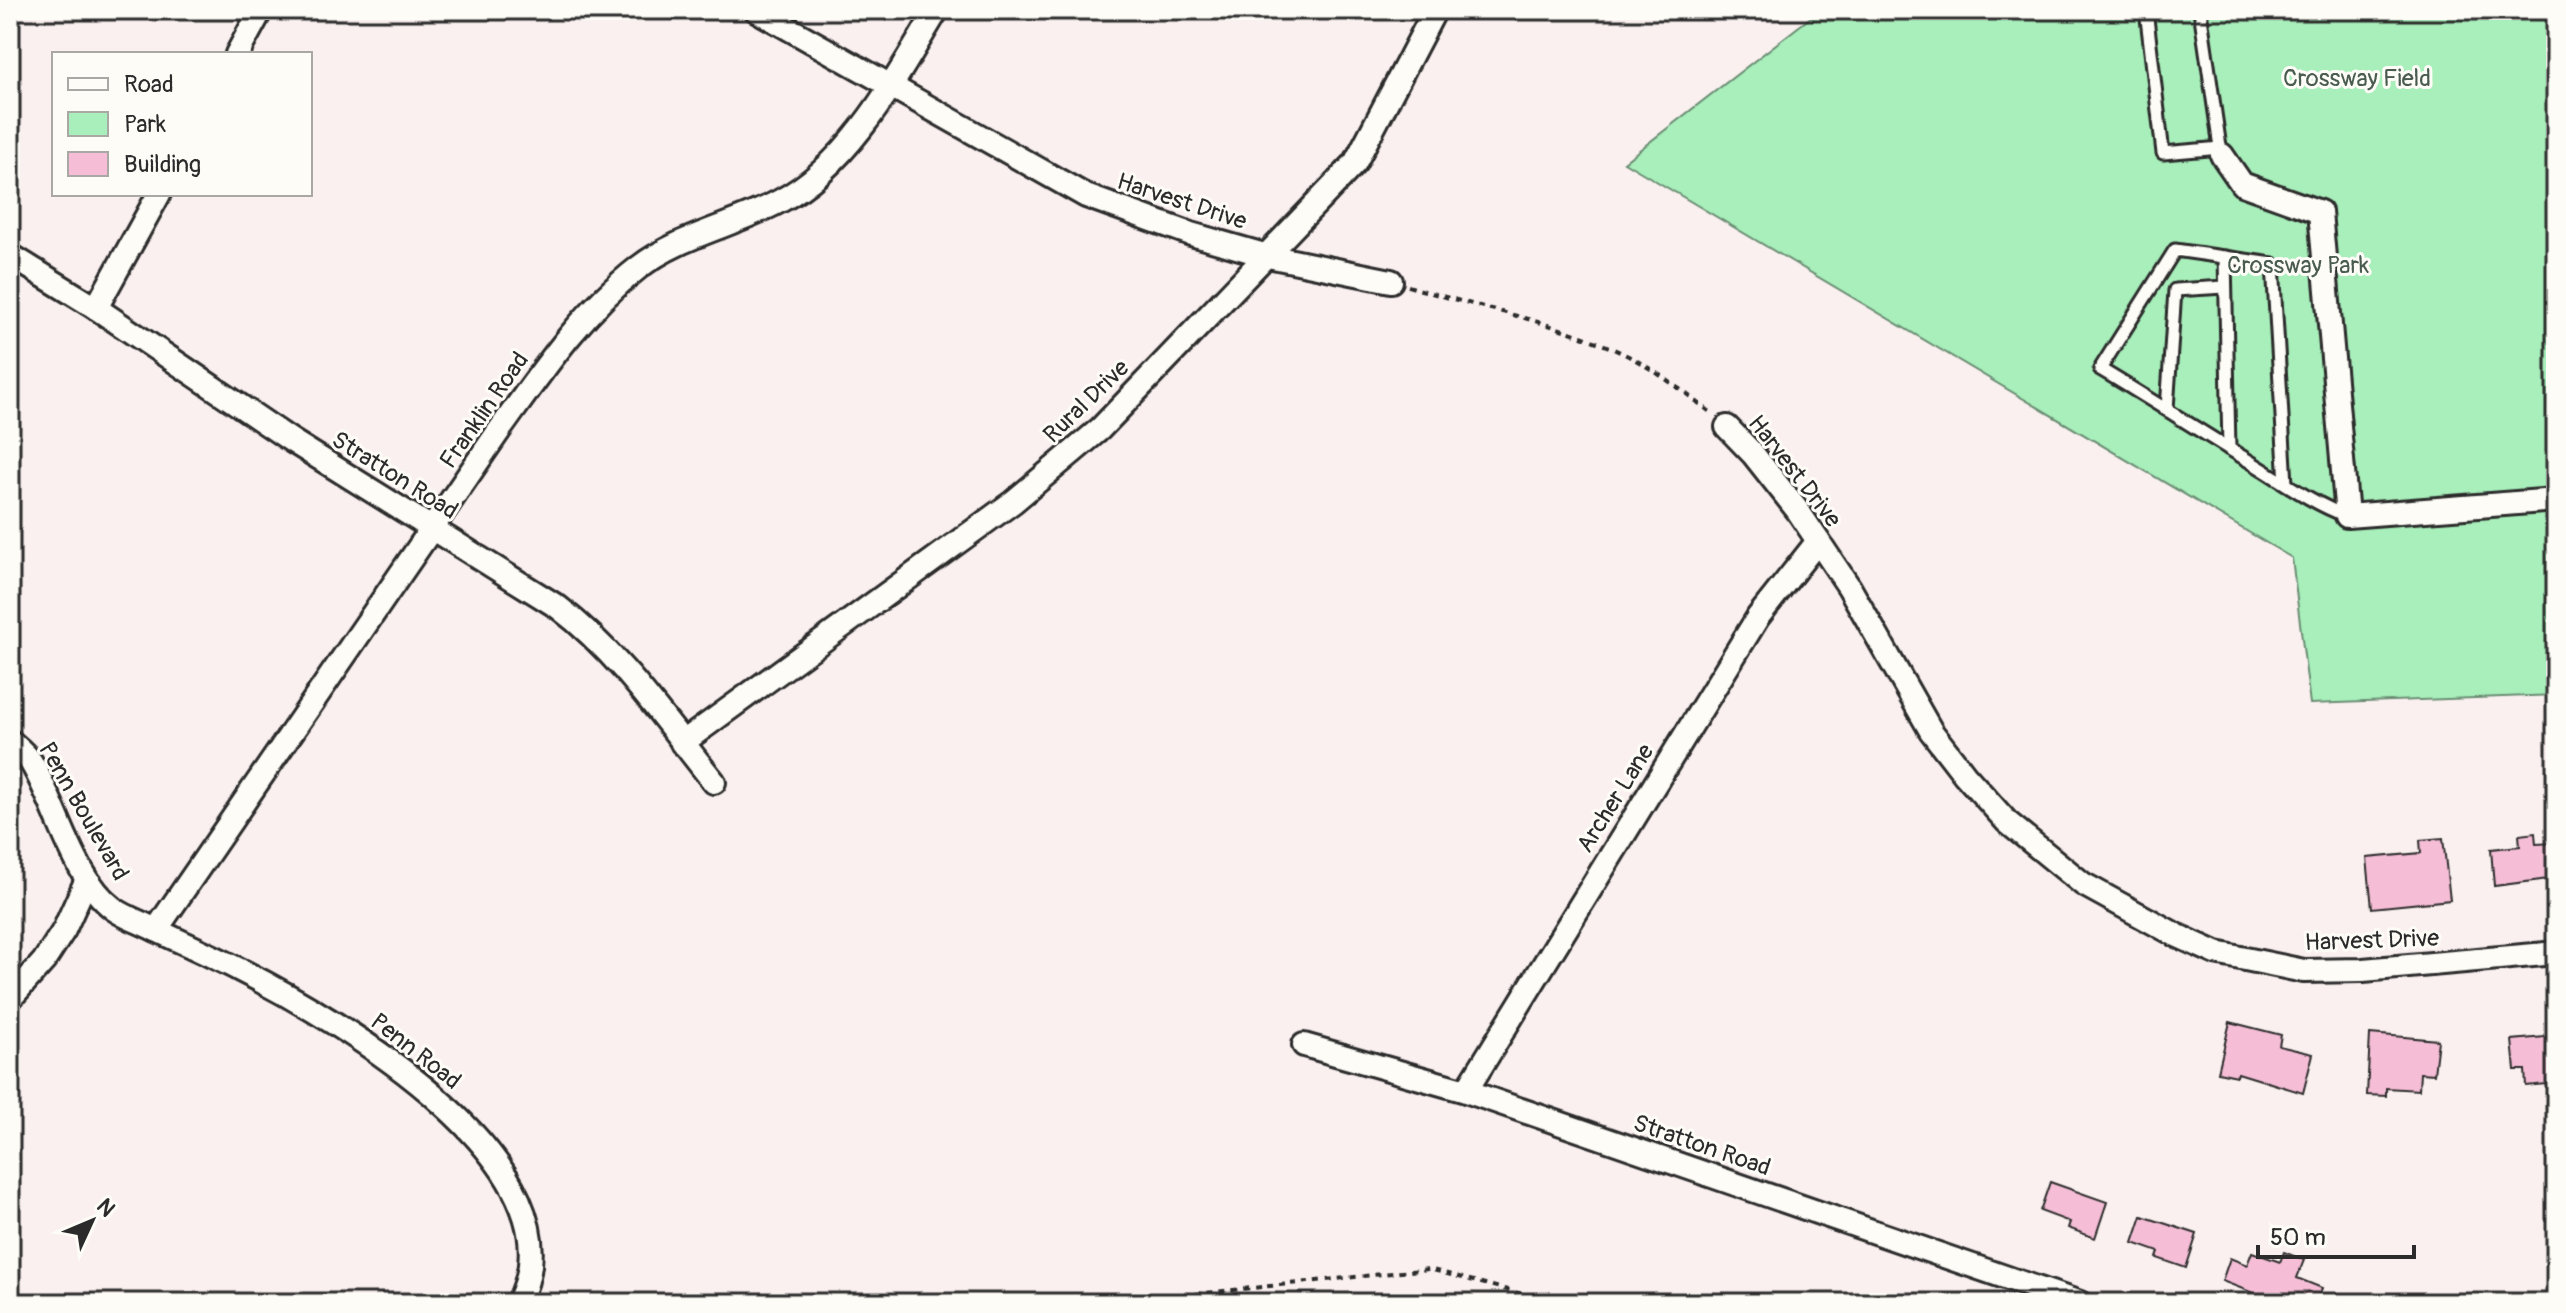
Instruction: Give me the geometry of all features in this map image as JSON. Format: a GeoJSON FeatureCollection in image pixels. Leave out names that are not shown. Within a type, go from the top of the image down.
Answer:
{"type":"FeatureCollection","features":[{"type":"Feature","properties":{"kind":"street"},"geometry":{"type":"LineString","coordinates":[[238,52],[261,10]]}},
{"type":"Feature","properties":{"kind":"street","name":"Harvest Drive"},"geometry":{"type":"LineString","coordinates":[[756,10],[1086,196],[1191,234],[1268,256],[1391,281]]}},
{"type":"Feature","properties":{"kind":"street","name":"Franklin Road"},"geometry":{"type":"LineString","coordinates":[[156,930],[552,358],[596,307],[638,268],[674,244],[741,219],[782,200],[808,183],[874,113],[937,10]]}},
{"type":"Feature","properties":{"kind":"street","name":"Rural Drive"},"geometry":{"type":"LineString","coordinates":[[682,743],[1013,502],[1100,429],[1355,163],[1435,10]]}},
{"type":"Feature","properties":{"kind":"street"},"geometry":{"type":"LineString","coordinates":[[2221,152],[2242,184],[2320,212],[2347,516],[2556,500]]}},
{"type":"Feature","properties":{"kind":"street"},"geometry":{"type":"LineString","coordinates":[[96,308],[158,196]]}},
{"type":"Feature","properties":{"kind":"street","name":"Stratton Road"},"geometry":{"type":"LineString","coordinates":[[10,255],[96,308],[292,441],[558,607],[587,629],[624,670],[714,782]]}},
{"type":"Feature","properties":{"kind":"street","name":"Harvest Drive"},"geometry":{"type":"LineString","coordinates":[[1727,427],[1753,454],[1818,541],[1849,587],[1931,731],[1948,753],[2007,822],[2083,884],[2176,935],[2216,953],[2304,971],[2363,970],[2556,953]]}},
{"type":"Feature","properties":{"kind":"street","name":"Archer Lane"},"geometry":{"type":"LineString","coordinates":[[1466,1091],[1758,617],[1818,541]]}},
{"type":"Feature","properties":{"kind":"street","name":"Penn Boulevard"},"geometry":{"type":"LineString","coordinates":[[10,741],[30,760],[94,890],[116,911],[156,930]]}},
{"type":"Feature","properties":{"kind":"street"},"geometry":{"type":"LineString","coordinates":[[10,999],[44,961],[64,930],[87,879]]}},
{"type":"Feature","properties":{"kind":"street","name":"Penn Road"},"geometry":{"type":"LineString","coordinates":[[156,930],[241,971],[347,1030],[418,1083],[468,1127],[516,1192],[526,1227],[531,1258],[527,1287],[518,1303]]}},
{"type":"Feature","properties":{"kind":"street","name":"Stratton Road"},"geometry":{"type":"LineString","coordinates":[[1304,1045],[1466,1091],[2080,1303]]}},
{"type":"Feature","properties":{"kind":"lane"},"geometry":{"type":"LineString","coordinates":[[2146,10],[2163,153],[2221,152],[2200,10]]}},
{"type":"Feature","properties":{"kind":"lane"},"geometry":{"type":"LineString","coordinates":[[2286,484],[2273,264],[2175,250],[2100,369],[2326,509],[2347,516]]}},
{"type":"Feature","properties":{"kind":"lane"},"geometry":{"type":"LineString","coordinates":[[2225,257],[2229,449]]}},
{"type":"Feature","properties":{"kind":"lane"},"geometry":{"type":"LineString","coordinates":[[2167,409],[2175,290],[2225,287]]}},
{"type":"Feature","properties":{"kind":"path","name":"Harvest Drive"},"geometry":{"type":"LineString","coordinates":[[1391,281],[1570,333],[1632,358],[1683,391],[1727,427]]}},
{"type":"Feature","properties":{"kind":"path"},"geometry":{"type":"LineString","coordinates":[[1112,1303],[1429,1269],[1556,1303]]}},
{"type":"Feature","properties":{"kind":"green space","name":"Crossway Park"},"geometry":{"type":"Polygon","coordinates":[[[1820,10],[2556,10],[2556,695],[2310,704],[2292,558],[1624,162],[1820,10]]]}},
{"type":"Feature","properties":{"kind":"building"},"geometry":{"type":"Polygon","coordinates":[[[2535,833],[2536,844],[2556,843],[2556,878],[2494,886],[2491,849],[2520,846],[2519,835],[2535,833]]]}},
{"type":"Feature","properties":{"kind":"building"},"geometry":{"type":"Polygon","coordinates":[[[2443,838],[2450,900],[2372,908],[2367,858],[2421,853],[2420,840],[2443,838]]]}},
{"type":"Feature","properties":{"kind":"building"},"geometry":{"type":"Polygon","coordinates":[[[2230,1022],[2281,1035],[2279,1046],[2313,1054],[2303,1093],[2238,1073],[2237,1076],[2218,1072],[2230,1022]]]}},
{"type":"Feature","properties":{"kind":"building"},"geometry":{"type":"Polygon","coordinates":[[[2370,1034],[2438,1040],[2434,1074],[2420,1073],[2419,1090],[2386,1088],[2386,1096],[2367,1095],[2370,1034]]]}},
{"type":"Feature","properties":{"kind":"building"},"geometry":{"type":"Polygon","coordinates":[[[2556,1036],[2556,1083],[2526,1086],[2525,1070],[2515,1070],[2512,1040],[2556,1036]]]}},
{"type":"Feature","properties":{"kind":"building"},"geometry":{"type":"Polygon","coordinates":[[[2050,1182],[2107,1202],[2095,1238],[2068,1228],[2070,1222],[2040,1211],[2050,1182]]]}},
{"type":"Feature","properties":{"kind":"building"},"geometry":{"type":"Polygon","coordinates":[[[2142,1216],[2197,1234],[2186,1268],[2157,1258],[2159,1252],[2133,1243],[2142,1216]]]}},
{"type":"Feature","properties":{"kind":"building"},"geometry":{"type":"Polygon","coordinates":[[[2252,1252],[2280,1262],[2284,1252],[2304,1260],[2297,1278],[2322,1288],[2316,1303],[2279,1303],[2222,1281],[2230,1258],[2247,1265],[2252,1252]]]}},
{"type":"Feature","properties":{"kind":"park label","name":"Crossway Field"},"geometry":{"type":"Point","coordinates":[2357,78]}}]}
